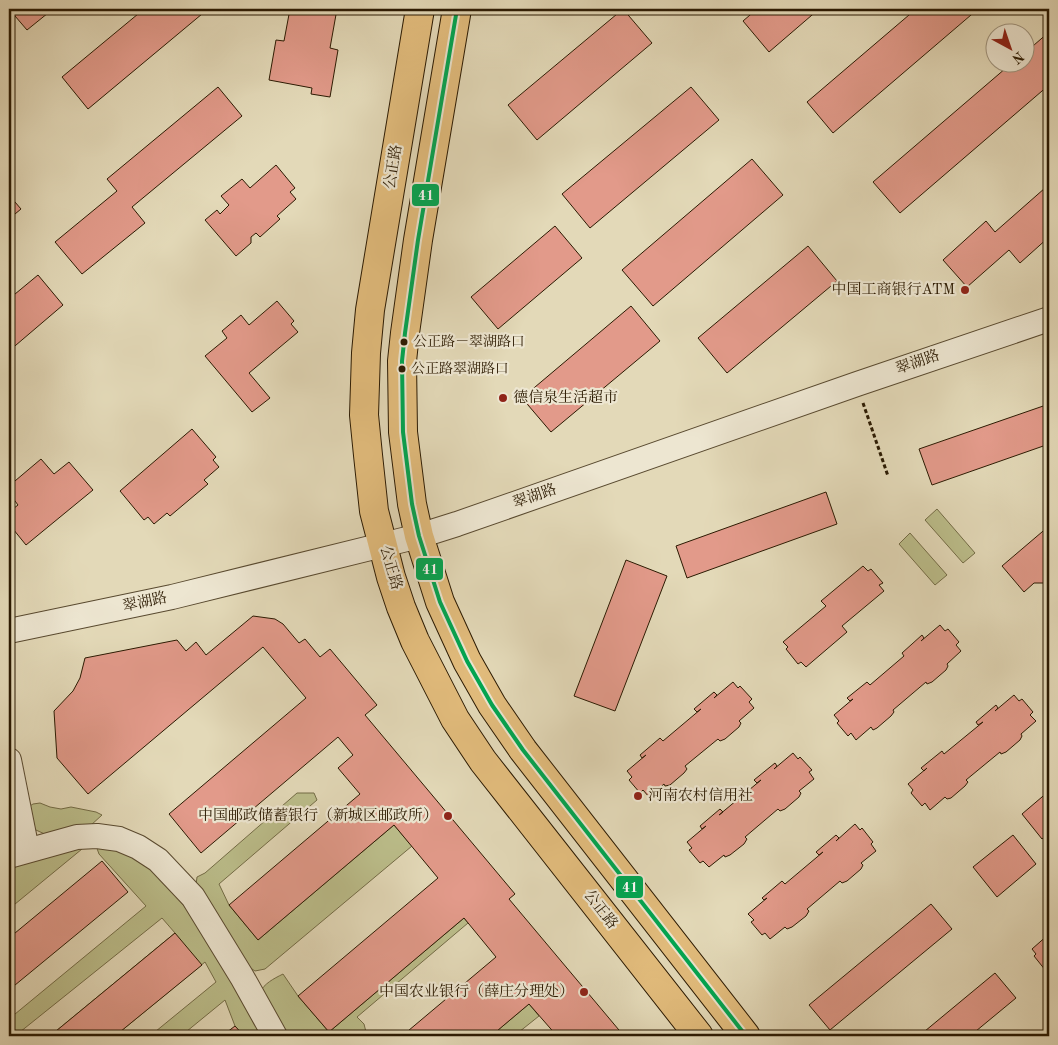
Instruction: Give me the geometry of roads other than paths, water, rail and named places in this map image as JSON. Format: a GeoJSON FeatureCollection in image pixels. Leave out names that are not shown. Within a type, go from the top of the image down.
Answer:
{"type":"FeatureCollection","features":[{"type":"Feature","properties":{"kind":"main road","name":"公正路"},"geometry":{"type":"LineString","coordinates":[[420,9],[370,310],[366,353],[364,416],[374,511],[391,577],[415,641],[455,720],[483,761],[698,1036]]}},
{"type":"Feature","properties":{"kind":"main road"},"geometry":{"type":"LineString","coordinates":[[457,9],[418,240],[402,362],[403,432],[412,504],[419,536],[446,616],[467,661],[492,705],[523,750],[746,1036]]}},
{"type":"Feature","properties":{"kind":"street","name":"翠湖路"},"geometry":{"type":"LineString","coordinates":[[9,631],[172,598],[419,536],[1049,319]]}},
{"type":"Feature","properties":{"kind":"street"},"geometry":{"type":"LineString","coordinates":[[9,760],[14,852],[77,837],[97,836],[119,839],[138,847],[158,860],[193,897],[242,977],[275,1036]]}},
{"type":"Feature","properties":{"kind":"place","name":"中国工商银行ATM"},"geometry":{"type":"Point","coordinates":[965,290]}},
{"type":"Feature","properties":{"kind":"place","name":"公正路－翠湖路口"},"geometry":{"type":"Point","coordinates":[404,342]}},
{"type":"Feature","properties":{"kind":"place","name":"公正路翠湖路口"},"geometry":{"type":"Point","coordinates":[402,369]}},
{"type":"Feature","properties":{"kind":"place","name":"德信泉生活超市"},"geometry":{"type":"Point","coordinates":[503,398]}},
{"type":"Feature","properties":{"kind":"place","name":"河南农村信用社"},"geometry":{"type":"Point","coordinates":[638,796]}},
{"type":"Feature","properties":{"kind":"place","name":"中国邮政储蓄银行（新城区邮政所）"},"geometry":{"type":"Point","coordinates":[448,816]}},
{"type":"Feature","properties":{"kind":"place","name":"中国农业银行（薛庄分理处）"},"geometry":{"type":"Point","coordinates":[584,992]}}]}
